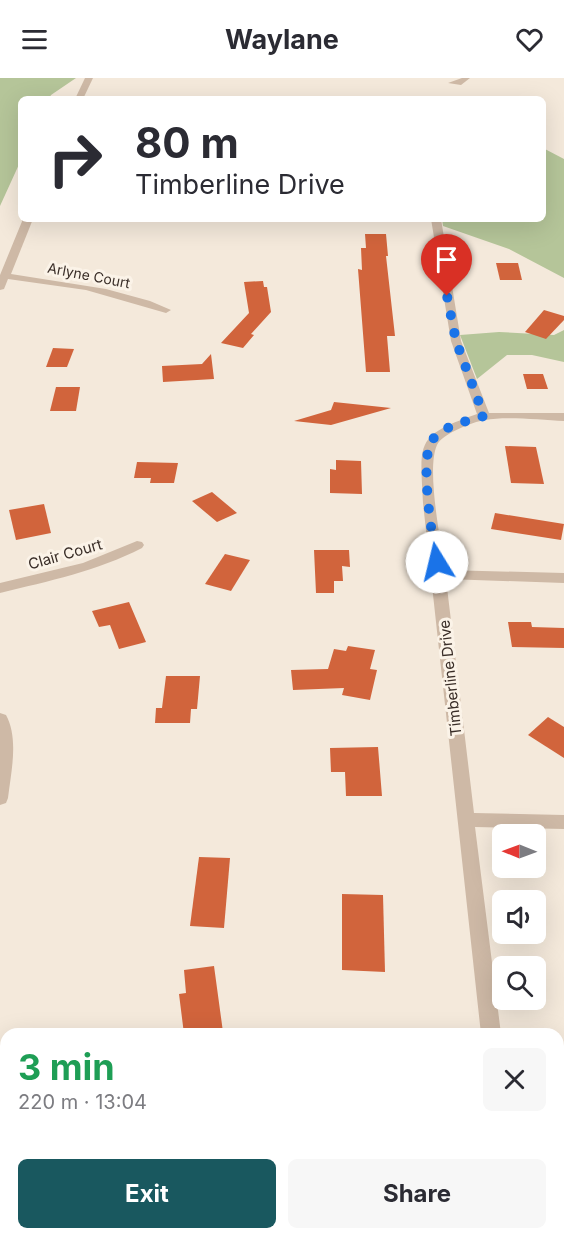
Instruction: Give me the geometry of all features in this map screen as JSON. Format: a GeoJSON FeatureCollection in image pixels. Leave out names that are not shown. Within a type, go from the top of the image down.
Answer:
{"type":"FeatureCollection","features":[{"type":"Feature","properties":{"kind":"street"},"geometry":{"type":"LineString","coordinates":[[80,96],[89,78]]}},
{"type":"Feature","properties":{"kind":"street"},"geometry":{"type":"LineString","coordinates":[[452,83],[461,83],[466,78]]}},
{"type":"Feature","properties":{"kind":"street"},"geometry":{"type":"LineString","coordinates":[[0,287],[27,222]]}},
{"type":"Feature","properties":{"kind":"street"},"geometry":{"type":"LineString","coordinates":[[436,222],[456,341],[484,416]]}},
{"type":"Feature","properties":{"kind":"street","name":"Arlyne Court"},"geometry":{"type":"LineString","coordinates":[[4,276],[88,286],[132,297],[166,310]]}},
{"type":"Feature","properties":{"kind":"street","name":"Timberline Drive"},"geometry":{"type":"LineString","coordinates":[[490,1028],[429,503],[427,456],[432,441],[452,427],[484,416],[564,417]]}},
{"type":"Feature","properties":{"kind":"street","name":"Clair Court"},"geometry":{"type":"LineString","coordinates":[[0,588],[97,564],[116,557],[137,545]]}},
{"type":"Feature","properties":{"kind":"street"},"geometry":{"type":"LineString","coordinates":[[439,574],[564,578]]}},
{"type":"Feature","properties":{"kind":"street"},"geometry":{"type":"LineString","coordinates":[[0,719],[5,742],[0,798]]}},
{"type":"Feature","properties":{"kind":"street"},"geometry":{"type":"LineString","coordinates":[[467,820],[564,822]]}},
{"type":"Feature","properties":{"kind":"green space"},"geometry":{"type":"Polygon","coordinates":[[[0,78],[76,78],[50,96],[18,96],[18,167],[0,206],[0,78]]]}},
{"type":"Feature","properties":{"kind":"green space"},"geometry":{"type":"Polygon","coordinates":[[[546,150],[564,159],[564,278],[509,249],[443,226],[442,222],[546,222],[546,150]]]}},
{"type":"Feature","properties":{"kind":"green space"},"geometry":{"type":"Polygon","coordinates":[[[564,330],[564,362],[532,355],[507,355],[477,379],[460,335],[499,332],[554,335],[564,330]]]}},
{"type":"Feature","properties":{"kind":"building"},"geometry":{"type":"Polygon","coordinates":[[[365,234],[386,234],[388,256],[386,256],[395,336],[387,336],[390,372],[366,372],[358,269],[362,270],[361,248],[366,248],[365,234]]]}},
{"type":"Feature","properties":{"kind":"building"},"geometry":{"type":"Polygon","coordinates":[[[496,263],[518,263],[522,280],[500,280],[496,263]]]}},
{"type":"Feature","properties":{"kind":"building"},"geometry":{"type":"Polygon","coordinates":[[[263,281],[264,287],[267,287],[271,312],[251,334],[254,335],[243,348],[221,343],[249,313],[244,282],[263,281]]]}},
{"type":"Feature","properties":{"kind":"building"},"geometry":{"type":"Polygon","coordinates":[[[544,310],[564,316],[564,320],[546,339],[525,332],[544,310]]]}},
{"type":"Feature","properties":{"kind":"building"},"geometry":{"type":"Polygon","coordinates":[[[53,348],[74,349],[67,367],[46,367],[53,348]]]}},
{"type":"Feature","properties":{"kind":"building"},"geometry":{"type":"Polygon","coordinates":[[[211,354],[214,379],[163,382],[162,366],[202,364],[211,354]]]}},
{"type":"Feature","properties":{"kind":"building"},"geometry":{"type":"Polygon","coordinates":[[[523,374],[543,374],[548,389],[527,389],[523,374]]]}},
{"type":"Feature","properties":{"kind":"building"},"geometry":{"type":"Polygon","coordinates":[[[56,387],[80,387],[76,411],[50,411],[56,387]]]}},
{"type":"Feature","properties":{"kind":"building"},"geometry":{"type":"Polygon","coordinates":[[[334,402],[391,408],[331,425],[294,421],[331,410],[334,402]]]}},
{"type":"Feature","properties":{"kind":"building"},"geometry":{"type":"Polygon","coordinates":[[[505,446],[536,447],[544,484],[511,483],[505,446]]]}},
{"type":"Feature","properties":{"kind":"building"},"geometry":{"type":"Polygon","coordinates":[[[336,460],[361,461],[362,494],[330,493],[330,469],[336,470],[336,460]]]}},
{"type":"Feature","properties":{"kind":"building"},"geometry":{"type":"Polygon","coordinates":[[[137,462],[178,463],[174,483],[150,483],[151,478],[134,478],[137,462]]]}},
{"type":"Feature","properties":{"kind":"building"},"geometry":{"type":"Polygon","coordinates":[[[212,492],[237,513],[217,522],[192,501],[212,492]]]}},
{"type":"Feature","properties":{"kind":"building"},"geometry":{"type":"Polygon","coordinates":[[[44,504],[51,533],[16,540],[9,510],[44,504]]]}},
{"type":"Feature","properties":{"kind":"building"},"geometry":{"type":"Polygon","coordinates":[[[495,513],[564,524],[561,540],[491,529],[495,513]]]}},
{"type":"Feature","properties":{"kind":"building"},"geometry":{"type":"Polygon","coordinates":[[[314,550],[349,550],[350,567],[342,566],[343,581],[334,581],[334,593],[316,593],[314,550]]]}},
{"type":"Feature","properties":{"kind":"building"},"geometry":{"type":"Polygon","coordinates":[[[225,554],[250,560],[231,591],[205,584],[225,554]]]}},
{"type":"Feature","properties":{"kind":"building"},"geometry":{"type":"Polygon","coordinates":[[[129,602],[146,642],[119,649],[110,625],[99,627],[92,611],[129,602]]]}},
{"type":"Feature","properties":{"kind":"building"},"geometry":{"type":"Polygon","coordinates":[[[508,622],[531,622],[532,627],[564,628],[564,648],[512,647],[508,622]]]}},
{"type":"Feature","properties":{"kind":"building"},"geometry":{"type":"Polygon","coordinates":[[[348,646],[375,650],[370,669],[377,670],[370,700],[342,695],[344,688],[293,690],[291,670],[328,669],[334,649],[346,651],[348,646]]]}},
{"type":"Feature","properties":{"kind":"building"},"geometry":{"type":"Polygon","coordinates":[[[166,676],[200,676],[197,709],[191,709],[190,723],[155,723],[156,708],[162,708],[166,676]]]}},
{"type":"Feature","properties":{"kind":"building"},"geometry":{"type":"Polygon","coordinates":[[[548,717],[564,727],[564,758],[528,735],[548,717]]]}},
{"type":"Feature","properties":{"kind":"building"},"geometry":{"type":"Polygon","coordinates":[[[378,747],[382,796],[346,796],[345,772],[331,772],[330,748],[378,747]]]}},
{"type":"Feature","properties":{"kind":"building"},"geometry":{"type":"Polygon","coordinates":[[[199,857],[230,858],[224,928],[190,926],[199,857]]]}},
{"type":"Feature","properties":{"kind":"building"},"geometry":{"type":"Polygon","coordinates":[[[342,894],[383,895],[385,972],[342,970],[342,894]]]}},
{"type":"Feature","properties":{"kind":"building"},"geometry":{"type":"Polygon","coordinates":[[[214,966],[222,1028],[183,1028],[179,994],[186,993],[184,970],[214,966]]]}},
{"type":"Feature","properties":{"kind":"route"},"geometry":{"type":"LineString","coordinates":[[437,562],[429,503],[427,456],[432,441],[452,427],[484,416],[456,341],[447,296]]}}]}
